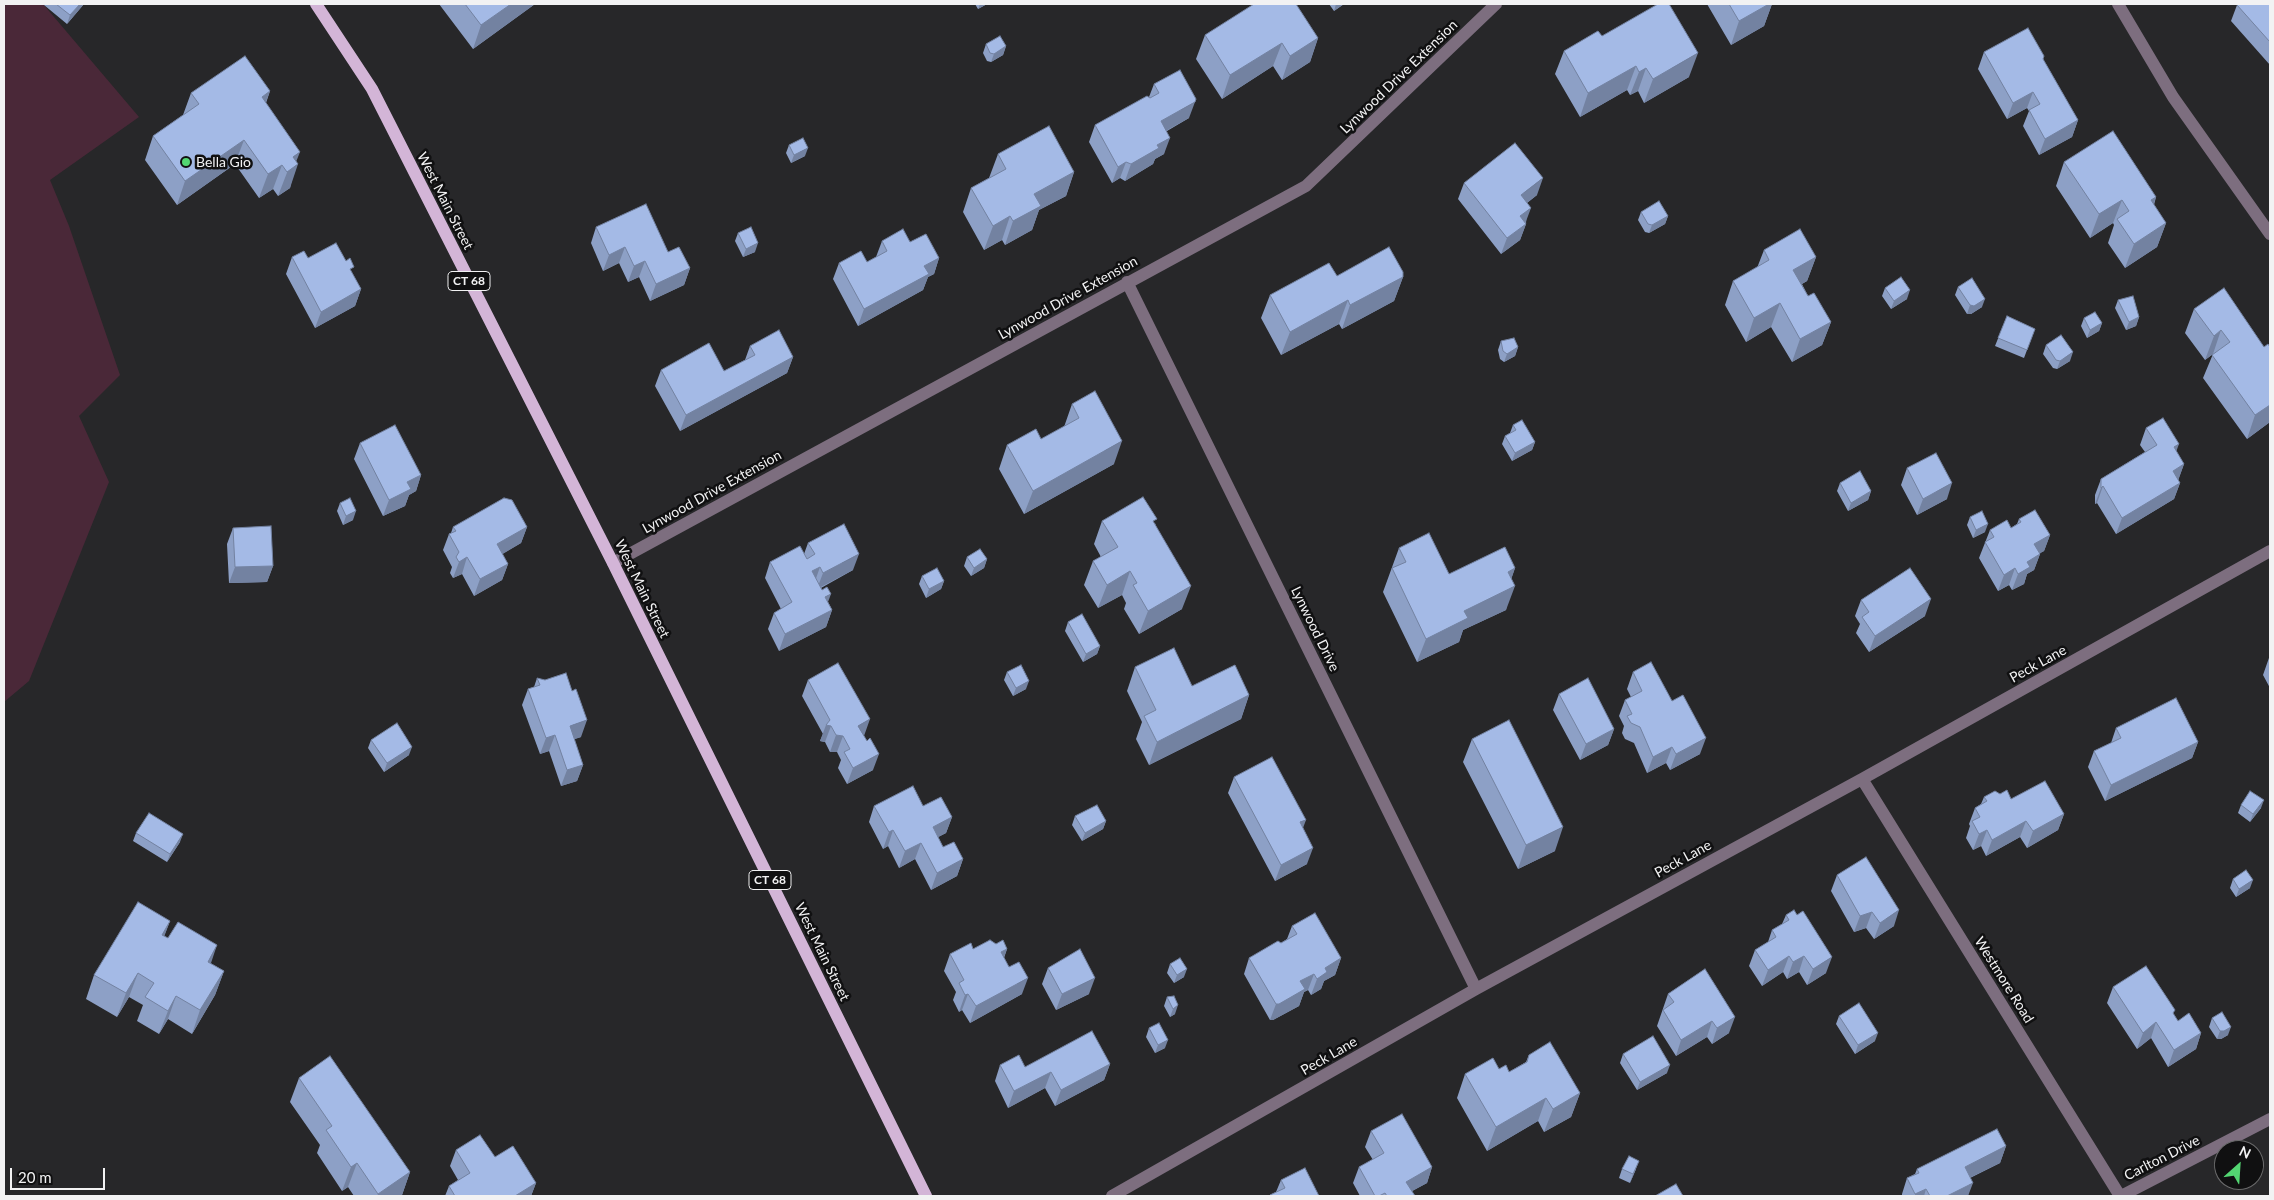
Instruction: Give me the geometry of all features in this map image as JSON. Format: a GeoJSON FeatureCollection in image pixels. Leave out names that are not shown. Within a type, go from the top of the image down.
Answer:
{"type":"FeatureCollection","features":[{"type":"Feature","properties":{"kind":"main road","name":"West Main Street"},"geometry":{"type":"LineString","coordinates":[[316,4],[372,89],[613,563],[926,1196]]}},
{"type":"Feature","properties":{"kind":"street","name":"Lynwood Drive Extension"},"geometry":{"type":"LineString","coordinates":[[613,563],[1306,186],[1496,4]]}},
{"type":"Feature","properties":{"kind":"street"},"geometry":{"type":"LineString","coordinates":[[2118,4],[2173,97],[2270,234]]}},
{"type":"Feature","properties":{"kind":"street","name":"Lynwood Drive"},"geometry":{"type":"LineString","coordinates":[[1127,282],[1476,989]]}},
{"type":"Feature","properties":{"kind":"street","name":"Peck Lane"},"geometry":{"type":"LineString","coordinates":[[1112,1196],[1476,989],[1862,779],[2270,551]]}},
{"type":"Feature","properties":{"kind":"street","name":"Westmore Road"},"geometry":{"type":"LineString","coordinates":[[1862,779],[2121,1196]]}},
{"type":"Feature","properties":{"kind":"street","name":"Carlton Drive"},"geometry":{"type":"LineString","coordinates":[[2121,1196],[2270,1119]]}},
{"type":"Feature","properties":{"kind":"shaded area"},"geometry":{"type":"Polygon","coordinates":[[[4,4],[43,4],[139,117],[50,180],[69,226],[120,375],[79,416],[109,482],[29,681],[4,702],[4,4]]]}},
{"type":"Feature","properties":{"kind":"building"},"geometry":{"type":"Polygon","coordinates":[[[56,4],[80,4],[70,15],[56,4]]]}},
{"type":"Feature","properties":{"kind":"building"},"geometry":{"type":"Polygon","coordinates":[[[465,4],[511,4],[481,25],[465,4]]]}},
{"type":"Feature","properties":{"kind":"building"},"geometry":{"type":"Polygon","coordinates":[[[1254,4],[1296,4],[1318,38],[1290,56],[1282,43],[1230,75],[1205,35],[1254,4]]]}},
{"type":"Feature","properties":{"kind":"building"},"geometry":{"type":"Polygon","coordinates":[[[1658,4],[1669,4],[1698,53],[1653,79],[1646,68],[1639,72],[1636,66],[1588,93],[1564,51],[1598,31],[1602,36],[1658,4]]]}},
{"type":"Feature","properties":{"kind":"building"},"geometry":{"type":"Polygon","coordinates":[[[1729,4],[1769,4],[1739,21],[1729,4]]]}},
{"type":"Feature","properties":{"kind":"building"},"geometry":{"type":"Polygon","coordinates":[[[2270,4],[2270,42],[2237,5],[2270,4]]]}},
{"type":"Feature","properties":{"kind":"building"},"geometry":{"type":"Polygon","coordinates":[[[2028,28],[2044,56],[2043,59],[2078,120],[2045,139],[2029,110],[2040,104],[2033,92],[2013,103],[1984,52],[2028,28]]]}},
{"type":"Feature","properties":{"kind":"building"},"geometry":{"type":"Polygon","coordinates":[[[1000,36],[1006,46],[994,54],[990,53],[986,44],[1000,36]]]}},
{"type":"Feature","properties":{"kind":"building"},"geometry":{"type":"Polygon","coordinates":[[[245,56],[270,91],[262,97],[300,152],[293,157],[298,164],[287,172],[282,165],[268,174],[244,140],[185,181],[153,136],[199,104],[191,93],[245,56]]]}},
{"type":"Feature","properties":{"kind":"building"},"geometry":{"type":"Polygon","coordinates":[[[1180,70],[1196,99],[1195,102],[1161,121],[1170,138],[1157,145],[1159,148],[1131,164],[1126,162],[1118,167],[1095,125],[1147,96],[1150,98],[1159,93],[1154,84],[1180,70]]]}},
{"type":"Feature","properties":{"kind":"building"},"geometry":{"type":"Polygon","coordinates":[[[1049,126],[1074,172],[1034,194],[1041,206],[1013,221],[1010,216],[993,226],[971,188],[1006,169],[998,154],[1049,126]]]}},
{"type":"Feature","properties":{"kind":"building"},"geometry":{"type":"Polygon","coordinates":[[[2113,131],[2156,197],[2151,200],[2166,223],[2134,244],[2117,219],[2129,211],[2122,200],[2099,214],[2064,162],[2113,131]]]}},
{"type":"Feature","properties":{"kind":"building"},"geometry":{"type":"Polygon","coordinates":[[[803,138],[808,148],[794,155],[789,145],[803,138]]]}},
{"type":"Feature","properties":{"kind":"building"},"geometry":{"type":"Polygon","coordinates":[[[1515,143],[1543,178],[1521,195],[1531,208],[1520,216],[1526,224],[1507,238],[1464,183],[1515,143]]]}},
{"type":"Feature","properties":{"kind":"building"},"geometry":{"type":"Polygon","coordinates":[[[1659,201],[1668,216],[1652,225],[1648,224],[1641,212],[1659,201]]]}},
{"type":"Feature","properties":{"kind":"building"},"geometry":{"type":"Polygon","coordinates":[[[646,204],[668,252],[679,247],[690,268],[656,284],[645,261],[634,266],[625,247],[609,255],[596,227],[646,204]]]}},
{"type":"Feature","properties":{"kind":"building"},"geometry":{"type":"Polygon","coordinates":[[[751,227],[758,243],[746,249],[738,233],[751,227]]]}},
{"type":"Feature","properties":{"kind":"building"},"geometry":{"type":"Polygon","coordinates":[[[903,229],[910,242],[926,234],[939,258],[924,266],[929,274],[864,309],[839,263],[861,251],[867,262],[887,251],[882,241],[903,229]]]}},
{"type":"Feature","properties":{"kind":"building"},"geometry":{"type":"Polygon","coordinates":[[[1800,229],[1816,257],[1793,270],[1808,296],[1814,293],[1831,322],[1800,339],[1780,303],[1754,318],[1733,281],[1769,260],[1764,250],[1800,229]]]}},
{"type":"Feature","properties":{"kind":"building"},"geometry":{"type":"Polygon","coordinates":[[[336,243],[346,261],[350,258],[354,267],[350,269],[361,289],[321,312],[292,257],[304,251],[308,258],[336,243]]]}},
{"type":"Feature","properties":{"kind":"building"},"geometry":{"type":"Polygon","coordinates":[[[1389,247],[1403,272],[1403,277],[1350,305],[1348,300],[1290,332],[1270,295],[1329,263],[1337,276],[1389,247]]]}},
{"type":"Feature","properties":{"kind":"building"},"geometry":{"type":"Polygon","coordinates":[[[1901,277],[1910,290],[1894,301],[1885,288],[1901,277]]]}},
{"type":"Feature","properties":{"kind":"building"},"geometry":{"type":"Polygon","coordinates":[[[1972,278],[1985,299],[1974,306],[1970,305],[1958,287],[1972,278]]]}},
{"type":"Feature","properties":{"kind":"building"},"geometry":{"type":"Polygon","coordinates":[[[2224,288],[2264,347],[2268,344],[2270,347],[2270,405],[2255,415],[2212,355],[2230,342],[2221,330],[2214,336],[2194,309],[2224,288]]]}},
{"type":"Feature","properties":{"kind":"building"},"geometry":{"type":"Polygon","coordinates":[[[2133,296],[2139,317],[2129,322],[2118,300],[2133,296]]]}},
{"type":"Feature","properties":{"kind":"building"},"geometry":{"type":"Polygon","coordinates":[[[2095,312],[2102,323],[2090,330],[2084,318],[2095,312]]]}},
{"type":"Feature","properties":{"kind":"building"},"geometry":{"type":"Polygon","coordinates":[[[2007,316],[2035,329],[2027,350],[1998,338],[2007,316]]]}},
{"type":"Feature","properties":{"kind":"building"},"geometry":{"type":"Polygon","coordinates":[[[779,330],[793,357],[686,415],[661,370],[709,343],[724,371],[755,355],[750,346],[779,330]]]}},
{"type":"Feature","properties":{"kind":"building"},"geometry":{"type":"Polygon","coordinates":[[[2061,335],[2073,352],[2060,361],[2056,360],[2046,345],[2061,335]]]}},
{"type":"Feature","properties":{"kind":"building"},"geometry":{"type":"Polygon","coordinates":[[[1514,338],[1518,347],[1507,354],[1503,351],[1501,341],[1514,338]]]}},
{"type":"Feature","properties":{"kind":"building"},"geometry":{"type":"Polygon","coordinates":[[[1095,391],[1122,441],[1033,491],[1007,445],[1036,429],[1041,439],[1079,418],[1072,404],[1095,391]]]}},
{"type":"Feature","properties":{"kind":"building"},"geometry":{"type":"Polygon","coordinates":[[[2163,418],[2179,444],[2174,447],[2184,464],[2173,471],[2180,483],[2122,518],[2103,486],[2101,488],[2101,479],[2157,445],[2146,428],[2163,418]]]}},
{"type":"Feature","properties":{"kind":"building"},"geometry":{"type":"Polygon","coordinates":[[[1522,420],[1535,442],[1515,453],[1505,436],[1516,430],[1513,425],[1522,420]]]}},
{"type":"Feature","properties":{"kind":"building"},"geometry":{"type":"Polygon","coordinates":[[[395,425],[421,475],[407,482],[411,489],[389,500],[360,443],[395,425]]]}},
{"type":"Feature","properties":{"kind":"building"},"geometry":{"type":"Polygon","coordinates":[[[1936,453],[1952,483],[1923,499],[1907,468],[1936,453]]]}},
{"type":"Feature","properties":{"kind":"building"},"geometry":{"type":"Polygon","coordinates":[[[1860,471],[1871,491],[1851,503],[1840,483],[1860,471]]]}},
{"type":"Feature","properties":{"kind":"building"},"geometry":{"type":"Polygon","coordinates":[[[1143,497],[1157,519],[1153,521],[1191,586],[1148,611],[1133,585],[1137,583],[1130,571],[1107,585],[1093,561],[1118,547],[1102,521],[1143,497]]]}},
{"type":"Feature","properties":{"kind":"building"},"geometry":{"type":"Polygon","coordinates":[[[350,498],[356,511],[346,516],[340,503],[350,498]]]}},
{"type":"Feature","properties":{"kind":"building"},"geometry":{"type":"Polygon","coordinates":[[[504,498],[512,500],[527,527],[497,544],[508,564],[480,579],[467,557],[459,562],[456,557],[459,552],[449,534],[456,531],[453,527],[504,498]]]}},
{"type":"Feature","properties":{"kind":"building"},"geometry":{"type":"Polygon","coordinates":[[[2035,510],[2050,535],[2034,544],[2040,554],[2027,562],[2030,567],[2018,574],[2015,568],[2004,575],[1985,542],[1994,537],[1990,530],[2007,520],[2011,528],[2021,522],[2019,519],[2035,510]]]}},
{"type":"Feature","properties":{"kind":"building"},"geometry":{"type":"Polygon","coordinates":[[[1982,511],[1988,524],[1976,530],[1970,517],[1982,511]]]}},
{"type":"Feature","properties":{"kind":"building"},"geometry":{"type":"Polygon","coordinates":[[[844,524],[859,554],[823,573],[820,567],[812,571],[822,590],[827,587],[831,594],[825,597],[832,610],[785,634],[774,613],[792,602],[770,562],[800,546],[807,559],[815,554],[808,543],[844,524]]]}},
{"type":"Feature","properties":{"kind":"building"},"geometry":{"type":"Polygon","coordinates":[[[271,526],[273,566],[235,567],[233,528],[271,526]]]}},
{"type":"Feature","properties":{"kind":"building"},"geometry":{"type":"Polygon","coordinates":[[[1429,533],[1449,574],[1505,547],[1515,568],[1508,572],[1515,586],[1464,611],[1468,618],[1426,639],[1392,568],[1406,562],[1399,548],[1429,533]]]}},
{"type":"Feature","properties":{"kind":"building"},"geometry":{"type":"Polygon","coordinates":[[[980,549],[987,559],[974,568],[967,557],[980,549]]]}},
{"type":"Feature","properties":{"kind":"building"},"geometry":{"type":"Polygon","coordinates":[[[937,568],[944,581],[929,589],[922,576],[937,568]]]}},
{"type":"Feature","properties":{"kind":"building"},"geometry":{"type":"Polygon","coordinates":[[[1910,568],[1931,599],[1875,636],[1862,617],[1869,612],[1861,600],[1910,568]]]}},
{"type":"Feature","properties":{"kind":"building"},"geometry":{"type":"Polygon","coordinates":[[[1082,614],[1100,646],[1086,654],[1068,622],[1082,614]]]}},
{"type":"Feature","properties":{"kind":"building"},"geometry":{"type":"Polygon","coordinates":[[[1174,648],[1192,686],[1235,665],[1249,695],[1157,742],[1144,716],[1156,710],[1135,667],[1174,648]]]}},
{"type":"Feature","properties":{"kind":"building"},"geometry":{"type":"Polygon","coordinates":[[[1651,662],[1672,701],[1683,695],[1706,738],[1676,754],[1672,747],[1653,757],[1640,727],[1631,723],[1627,716],[1632,714],[1625,700],[1642,691],[1633,672],[1651,662]]]}},
{"type":"Feature","properties":{"kind":"building"},"geometry":{"type":"Polygon","coordinates":[[[838,663],[870,719],[858,726],[867,741],[870,738],[879,754],[853,768],[844,752],[850,749],[843,736],[836,735],[831,726],[826,725],[830,720],[808,680],[838,663]]]}},
{"type":"Feature","properties":{"kind":"building"},"geometry":{"type":"Polygon","coordinates":[[[1021,665],[1029,681],[1016,688],[1007,672],[1021,665]]]}},
{"type":"Feature","properties":{"kind":"building"},"geometry":{"type":"Polygon","coordinates":[[[566,673],[572,691],[576,689],[587,720],[570,726],[583,765],[567,770],[555,735],[546,738],[528,689],[540,685],[537,678],[545,680],[566,673]]]}},
{"type":"Feature","properties":{"kind":"building"},"geometry":{"type":"Polygon","coordinates":[[[1588,678],[1614,729],[1586,744],[1559,694],[1588,678]]]}},
{"type":"Feature","properties":{"kind":"building"},"geometry":{"type":"Polygon","coordinates":[[[2176,698],[2198,742],[2111,785],[2094,751],[2121,738],[2116,728],[2176,698]]]}},
{"type":"Feature","properties":{"kind":"building"},"geometry":{"type":"Polygon","coordinates":[[[1509,720],[1563,827],[1526,845],[1472,739],[1509,720]]]}},
{"type":"Feature","properties":{"kind":"building"},"geometry":{"type":"Polygon","coordinates":[[[397,723],[412,747],[387,763],[371,740],[397,723]]]}},
{"type":"Feature","properties":{"kind":"building"},"geometry":{"type":"Polygon","coordinates":[[[1272,757],[1306,820],[1300,822],[1313,848],[1281,865],[1234,777],[1272,757]]]}},
{"type":"Feature","properties":{"kind":"building"},"geometry":{"type":"Polygon","coordinates":[[[2045,781],[2064,814],[2033,831],[2026,821],[1992,840],[1987,830],[1979,834],[1972,821],[1980,817],[1975,808],[1987,801],[1984,797],[1995,791],[2000,794],[2007,790],[2011,799],[2045,781]]]}},
{"type":"Feature","properties":{"kind":"building"},"geometry":{"type":"Polygon","coordinates":[[[913,786],[923,806],[941,797],[952,817],[933,827],[943,847],[954,842],[963,859],[937,873],[921,843],[905,851],[893,830],[889,832],[874,806],[913,786]]]}},
{"type":"Feature","properties":{"kind":"building"},"geometry":{"type":"Polygon","coordinates":[[[2250,791],[2264,800],[2253,814],[2241,805],[2250,791]]]}},
{"type":"Feature","properties":{"kind":"building"},"geometry":{"type":"Polygon","coordinates":[[[1097,805],[1106,821],[1085,833],[1075,816],[1097,805]]]}},
{"type":"Feature","properties":{"kind":"building"},"geometry":{"type":"Polygon","coordinates":[[[149,813],[183,834],[170,854],[136,833],[149,813]]]}},
{"type":"Feature","properties":{"kind":"building"},"geometry":{"type":"Polygon","coordinates":[[[1866,857],[1899,910],[1880,923],[1872,912],[1860,916],[1837,875],[1866,857]]]}},
{"type":"Feature","properties":{"kind":"building"},"geometry":{"type":"Polygon","coordinates":[[[2246,870],[2253,880],[2239,889],[2233,879],[2246,870]]]}},
{"type":"Feature","properties":{"kind":"building"},"geometry":{"type":"Polygon","coordinates":[[[138,902],[170,921],[162,935],[168,938],[178,922],[217,945],[208,962],[224,971],[200,1010],[176,996],[168,1011],[145,997],[154,983],[138,973],[126,993],[94,975],[138,902]]]}},
{"type":"Feature","properties":{"kind":"building"},"geometry":{"type":"Polygon","coordinates":[[[1794,910],[1797,915],[1803,911],[1832,957],[1813,969],[1804,956],[1793,962],[1789,956],[1768,970],[1755,950],[1776,937],[1772,930],[1789,920],[1786,915],[1794,910]]]}},
{"type":"Feature","properties":{"kind":"building"},"geometry":{"type":"Polygon","coordinates":[[[1315,913],[1341,958],[1325,968],[1327,972],[1317,979],[1314,974],[1300,981],[1305,989],[1276,1004],[1249,958],[1278,941],[1281,943],[1297,934],[1292,926],[1315,913]]]}},
{"type":"Feature","properties":{"kind":"building"},"geometry":{"type":"Polygon","coordinates":[[[990,940],[996,944],[1003,940],[1007,949],[1001,952],[1009,967],[1019,962],[1028,978],[976,1006],[968,994],[965,995],[959,983],[964,980],[950,954],[971,943],[973,949],[990,940]]]}},
{"type":"Feature","properties":{"kind":"building"},"geometry":{"type":"Polygon","coordinates":[[[1080,949],[1095,978],[1062,994],[1048,968],[1080,949]]]}},
{"type":"Feature","properties":{"kind":"building"},"geometry":{"type":"Polygon","coordinates":[[[1180,958],[1187,969],[1177,975],[1170,964],[1180,958]]]}},
{"type":"Feature","properties":{"kind":"building"},"geometry":{"type":"Polygon","coordinates":[[[2146,966],[2175,1010],[2173,1013],[2178,1021],[2189,1013],[2201,1033],[2174,1050],[2156,1022],[2143,1033],[2113,987],[2146,966]]]}},
{"type":"Feature","properties":{"kind":"building"},"geometry":{"type":"Polygon","coordinates":[[[1705,969],[1735,1017],[1717,1028],[1712,1021],[1681,1040],[1663,1010],[1674,1002],[1668,994],[1705,969]]]}},
{"type":"Feature","properties":{"kind":"building"},"geometry":{"type":"Polygon","coordinates":[[[1174,996],[1178,1005],[1173,1009],[1167,997],[1174,996]]]}},
{"type":"Feature","properties":{"kind":"building"},"geometry":{"type":"Polygon","coordinates":[[[1859,1003],[1878,1033],[1858,1045],[1839,1016],[1859,1003]]]}},
{"type":"Feature","properties":{"kind":"building"},"geometry":{"type":"Polygon","coordinates":[[[2222,1012],[2231,1027],[2220,1031],[2212,1018],[2222,1012]]]}},
{"type":"Feature","properties":{"kind":"building"},"geometry":{"type":"Polygon","coordinates":[[[1159,1023],[1168,1040],[1158,1045],[1149,1028],[1159,1023]]]}},
{"type":"Feature","properties":{"kind":"building"},"geometry":{"type":"Polygon","coordinates":[[[1092,1031],[1110,1064],[1061,1090],[1051,1072],[1014,1091],[1000,1065],[1019,1055],[1025,1067],[1092,1031]]]}},
{"type":"Feature","properties":{"kind":"building"},"geometry":{"type":"Polygon","coordinates":[[[1653,1036],[1670,1065],[1640,1082],[1623,1054],[1653,1036]]]}},
{"type":"Feature","properties":{"kind":"building"},"geometry":{"type":"Polygon","coordinates":[[[1550,1042],[1580,1093],[1553,1109],[1546,1098],[1496,1127],[1465,1074],[1493,1058],[1499,1069],[1506,1065],[1509,1072],[1527,1062],[1529,1055],[1550,1042]]]}},
{"type":"Feature","properties":{"kind":"building"},"geometry":{"type":"Polygon","coordinates":[[[330,1056],[410,1172],[378,1194],[357,1163],[351,1167],[326,1130],[332,1126],[299,1078],[330,1056]]]}},
{"type":"Feature","properties":{"kind":"building"},"geometry":{"type":"Polygon","coordinates":[[[1402,1114],[1432,1167],[1406,1182],[1415,1196],[1387,1196],[1385,1193],[1375,1196],[1359,1167],[1384,1153],[1371,1131],[1402,1114]]]}},
{"type":"Feature","properties":{"kind":"building"},"geometry":{"type":"Polygon","coordinates":[[[1997,1129],[2006,1146],[1965,1167],[1973,1183],[1947,1196],[1930,1196],[1926,1189],[1915,1194],[1907,1178],[1919,1173],[1917,1169],[1997,1129]]]}},
{"type":"Feature","properties":{"kind":"building"},"geometry":{"type":"Polygon","coordinates":[[[480,1135],[495,1157],[513,1146],[536,1183],[515,1196],[455,1196],[449,1186],[470,1173],[456,1150],[480,1135]]]}},
{"type":"Feature","properties":{"kind":"building"},"geometry":{"type":"Polygon","coordinates":[[[1629,1156],[1639,1161],[1633,1174],[1622,1169],[1629,1156]]]}},
{"type":"Feature","properties":{"kind":"building"},"geometry":{"type":"Polygon","coordinates":[[[1305,1168],[1319,1196],[1270,1195],[1285,1188],[1281,1180],[1305,1168]]]}},
{"type":"Feature","properties":{"kind":"building"},"geometry":{"type":"Polygon","coordinates":[[[1676,1184],[1683,1196],[1655,1196],[1676,1184]]]}},
{"type":"Feature","properties":{"kind":"place","name":"Bella Gio"},"geometry":{"type":"Point","coordinates":[186,162]}}]}
